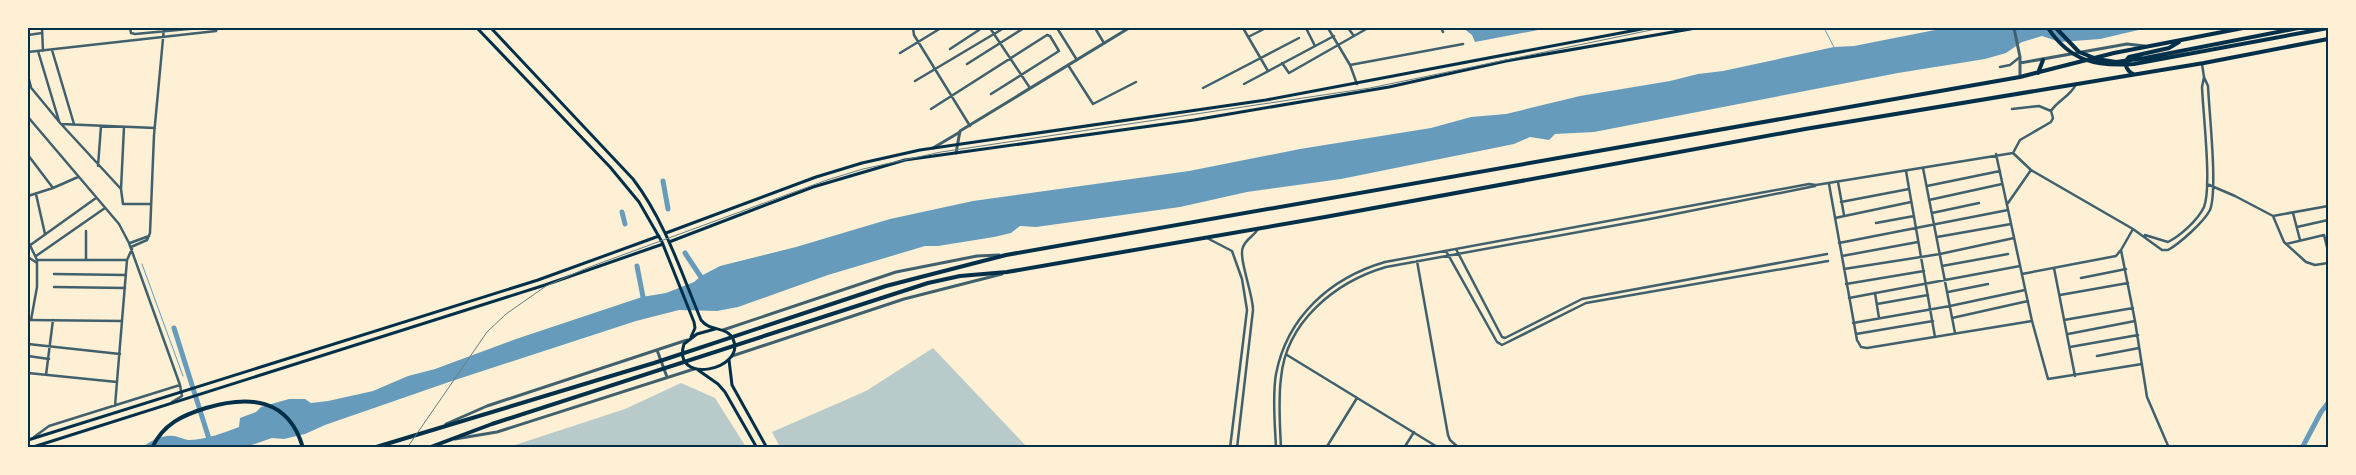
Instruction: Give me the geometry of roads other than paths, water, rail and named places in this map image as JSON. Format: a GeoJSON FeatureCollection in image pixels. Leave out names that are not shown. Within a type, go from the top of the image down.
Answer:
{"type":"FeatureCollection","features":[{"type":"Feature","properties":{"kind":"highway"},"geometry":{"type":"LineString","coordinates":[[2048,28],[2053,36],[2072,53],[2084,60],[2109,66],[2134,64],[2328,28]]}},
{"type":"Feature","properties":{"kind":"highway"},"geometry":{"type":"LineString","coordinates":[[2056,28],[2079,52],[2097,59],[2116,62],[2298,28]]}},
{"type":"Feature","properties":{"kind":"highway"},"geometry":{"type":"LineString","coordinates":[[373,448],[446,424],[488,413],[751,332],[886,286],[1006,255],[2020,77],[2149,46],[2243,28]]}},
{"type":"Feature","properties":{"kind":"highway"},"geometry":{"type":"LineString","coordinates":[[428,448],[492,424],[894,292],[960,276],[1007,272],[1258,229],[1805,129],[2076,83],[2202,64],[2328,39]]}},
{"type":"Feature","properties":{"kind":"highway"},"geometry":{"type":"LineString","coordinates":[[2133,74],[2126,68],[2125,63],[2129,57],[2169,48],[2182,40]]}},
{"type":"Feature","properties":{"kind":"highway"},"geometry":{"type":"LineString","coordinates":[[2038,73],[2043,60]]}},
{"type":"Feature","properties":{"kind":"highway"},"geometry":{"type":"LineString","coordinates":[[152,448],[164,429],[177,419],[225,402],[240,400],[260,402],[283,415],[297,431],[303,448]]}},
{"type":"Feature","properties":{"kind":"main road"},"geometry":{"type":"LineString","coordinates":[[477,28],[610,167],[638,202],[663,244],[694,322],[695,328],[682,350],[684,362],[718,384],[725,392],[757,448]]}},
{"type":"Feature","properties":{"kind":"main road"},"geometry":{"type":"LineString","coordinates":[[491,28],[625,169],[651,204],[666,234],[702,320],[706,325],[723,330],[730,335],[734,343],[731,358],[732,385],[767,448]]}},
{"type":"Feature","properties":{"kind":"main road"},"geometry":{"type":"LineString","coordinates":[[666,234],[816,177],[862,163],[932,148],[1093,126],[1357,84],[1647,28]]}},
{"type":"Feature","properties":{"kind":"main road"},"geometry":{"type":"LineString","coordinates":[[669,242],[848,175],[905,160],[1194,120],[1390,87],[1506,61],[1696,28]]}},
{"type":"Feature","properties":{"kind":"main road"},"geometry":{"type":"LineString","coordinates":[[28,440],[538,280],[659,236]]}},
{"type":"Feature","properties":{"kind":"main road"},"geometry":{"type":"LineString","coordinates":[[30,448],[545,286],[663,244]]}},
{"type":"Feature","properties":{"kind":"main road"},"geometry":{"type":"LineString","coordinates":[[689,338],[715,329]]}},
{"type":"Feature","properties":{"kind":"main road"},"geometry":{"type":"LineString","coordinates":[[696,369],[715,368],[731,358]]}},
{"type":"Feature","properties":{"kind":"street"},"geometry":{"type":"LineString","coordinates":[[42,28],[43,49]]}},
{"type":"Feature","properties":{"kind":"street"},"geometry":{"type":"LineString","coordinates":[[130,28],[133,34],[163,35],[199,28]]}},
{"type":"Feature","properties":{"kind":"street"},"geometry":{"type":"LineString","coordinates":[[116,406],[127,260],[132,245],[147,237],[164,28]]}},
{"type":"Feature","properties":{"kind":"street"},"geometry":{"type":"LineString","coordinates":[[28,52],[217,28]]}},
{"type":"Feature","properties":{"kind":"street"},"geometry":{"type":"LineString","coordinates":[[913,28],[918,42],[936,68],[970,126]]}},
{"type":"Feature","properties":{"kind":"street"},"geometry":{"type":"LineString","coordinates":[[900,53],[941,28]]}},
{"type":"Feature","properties":{"kind":"street"},"geometry":{"type":"LineString","coordinates":[[950,48],[982,28]]}},
{"type":"Feature","properties":{"kind":"street"},"geometry":{"type":"LineString","coordinates":[[990,28],[1030,88]]}},
{"type":"Feature","properties":{"kind":"street"},"geometry":{"type":"LineString","coordinates":[[915,81],[1004,28]]}},
{"type":"Feature","properties":{"kind":"street"},"geometry":{"type":"LineString","coordinates":[[967,64],[1024,28]]}},
{"type":"Feature","properties":{"kind":"street"},"geometry":{"type":"LineString","coordinates":[[1057,28],[1077,60]]}},
{"type":"Feature","properties":{"kind":"street"},"geometry":{"type":"LineString","coordinates":[[1095,28],[1104,43]]}},
{"type":"Feature","properties":{"kind":"street"},"geometry":{"type":"LineString","coordinates":[[932,148],[1129,28]]}},
{"type":"Feature","properties":{"kind":"street"},"geometry":{"type":"LineString","coordinates":[[1242,28],[1268,71]]}},
{"type":"Feature","properties":{"kind":"street"},"geometry":{"type":"LineString","coordinates":[[1248,37],[1266,28]]}},
{"type":"Feature","properties":{"kind":"street"},"geometry":{"type":"LineString","coordinates":[[1306,28],[1315,46]]}},
{"type":"Feature","properties":{"kind":"street"},"geometry":{"type":"LineString","coordinates":[[1328,28],[1350,65],[1357,84]]}},
{"type":"Feature","properties":{"kind":"street"},"geometry":{"type":"LineString","coordinates":[[1348,28],[1354,36]]}},
{"type":"Feature","properties":{"kind":"street"},"geometry":{"type":"LineString","coordinates":[[1282,63],[1288,73],[1340,46],[1367,28]]}},
{"type":"Feature","properties":{"kind":"street"},"geometry":{"type":"LineString","coordinates":[[1441,28],[1443,32]]}},
{"type":"Feature","properties":{"kind":"street"},"geometry":{"type":"LineString","coordinates":[[2014,28],[2020,57],[2020,77]]}},
{"type":"Feature","properties":{"kind":"street"},"geometry":{"type":"LineString","coordinates":[[28,35],[42,33]]}},
{"type":"Feature","properties":{"kind":"street"},"geometry":{"type":"LineString","coordinates":[[931,109],[1047,35],[1050,36],[1059,51],[992,94]]}},
{"type":"Feature","properties":{"kind":"street"},"geometry":{"type":"LineString","coordinates":[[1244,84],[1334,36]]}},
{"type":"Feature","properties":{"kind":"street"},"geometry":{"type":"LineString","coordinates":[[1203,88],[1299,38]]}},
{"type":"Feature","properties":{"kind":"street"},"geometry":{"type":"LineString","coordinates":[[1350,65],[1463,44]]}},
{"type":"Feature","properties":{"kind":"street"},"geometry":{"type":"LineString","coordinates":[[2020,63],[2127,44],[2149,46]]}},
{"type":"Feature","properties":{"kind":"street"},"geometry":{"type":"LineString","coordinates":[[52,50],[74,124]]}},
{"type":"Feature","properties":{"kind":"street"},"geometry":{"type":"LineString","coordinates":[[38,51],[60,122]]}},
{"type":"Feature","properties":{"kind":"street"},"geometry":{"type":"LineString","coordinates":[[2000,66],[2010,65],[2020,57]]}},
{"type":"Feature","properties":{"kind":"street"},"geometry":{"type":"LineString","coordinates":[[1276,448],[1276,376],[1288,336],[1298,320],[1311,305],[1339,281],[1369,266],[1385,262],[1800,186],[1828,184],[1996,154],[2013,153],[2031,170],[2143,235],[2162,250],[2172,248],[2204,219],[2209,211],[2213,186],[2208,86],[2202,64]]}},
{"type":"Feature","properties":{"kind":"street"},"geometry":{"type":"LineString","coordinates":[[1068,65],[1092,104],[1136,82]]}},
{"type":"Feature","properties":{"kind":"street"},"geometry":{"type":"LineString","coordinates":[[28,76],[31,88]]}},
{"type":"Feature","properties":{"kind":"street"},"geometry":{"type":"LineString","coordinates":[[2143,235],[2166,243],[2171,241],[2200,214],[2204,206],[2207,184],[2202,87],[2204,77]]}},
{"type":"Feature","properties":{"kind":"street"},"geometry":{"type":"LineString","coordinates":[[2052,111],[2073,90],[2076,83]]}},
{"type":"Feature","properties":{"kind":"street"},"geometry":{"type":"LineString","coordinates":[[28,84],[98,166],[121,189]]}},
{"type":"Feature","properties":{"kind":"street"},"geometry":{"type":"LineString","coordinates":[[2012,109],[2039,106],[2052,111]]}},
{"type":"Feature","properties":{"kind":"street"},"geometry":{"type":"LineString","coordinates":[[2013,153],[2020,140],[2051,122],[2053,118],[2052,111]]}},
{"type":"Feature","properties":{"kind":"street"},"geometry":{"type":"LineString","coordinates":[[28,117],[119,224],[132,245],[180,385],[182,394],[171,403]]}},
{"type":"Feature","properties":{"kind":"street"},"geometry":{"type":"LineString","coordinates":[[60,122],[155,128]]}},
{"type":"Feature","properties":{"kind":"street"},"geometry":{"type":"LineString","coordinates":[[98,166],[101,126]]}},
{"type":"Feature","properties":{"kind":"street"},"geometry":{"type":"LineString","coordinates":[[124,127],[121,189],[123,204],[151,204]]}},
{"type":"Feature","properties":{"kind":"street"},"geometry":{"type":"LineString","coordinates":[[956,153],[956,144],[960,131]]}},
{"type":"Feature","properties":{"kind":"street"},"geometry":{"type":"LineString","coordinates":[[1996,154],[2032,321],[2047,378],[2075,376],[2142,364]]}},
{"type":"Feature","properties":{"kind":"street"},"geometry":{"type":"LineString","coordinates":[[28,155],[53,188]]}},
{"type":"Feature","properties":{"kind":"street"},"geometry":{"type":"LineString","coordinates":[[1923,168],[1955,333]]}},
{"type":"Feature","properties":{"kind":"street"},"geometry":{"type":"LineString","coordinates":[[2007,204],[2031,170]]}},
{"type":"Feature","properties":{"kind":"street"},"geometry":{"type":"LineString","coordinates":[[1906,171],[1935,337]]}},
{"type":"Feature","properties":{"kind":"street"},"geometry":{"type":"LineString","coordinates":[[1926,186],[2000,171]]}},
{"type":"Feature","properties":{"kind":"street"},"geometry":{"type":"LineString","coordinates":[[28,196],[53,188],[78,176]]}},
{"type":"Feature","properties":{"kind":"street"},"geometry":{"type":"LineString","coordinates":[[1838,182],[1844,215]]}},
{"type":"Feature","properties":{"kind":"street"},"geometry":{"type":"LineString","coordinates":[[1828,184],[1858,344],[1867,348],[2032,321]]}},
{"type":"Feature","properties":{"kind":"street"},"geometry":{"type":"LineString","coordinates":[[1929,200],[2002,184]]}},
{"type":"Feature","properties":{"kind":"street"},"geometry":{"type":"LineString","coordinates":[[2207,184],[2272,216],[2328,206]]}},
{"type":"Feature","properties":{"kind":"street"},"geometry":{"type":"LineString","coordinates":[[1281,448],[1281,377],[1286,355],[1293,338],[1302,323],[1315,308],[1342,286],[1371,271],[1810,189],[1816,185]]}},
{"type":"Feature","properties":{"kind":"street"},"geometry":{"type":"LineString","coordinates":[[1841,202],[1909,189]]}},
{"type":"Feature","properties":{"kind":"street"},"geometry":{"type":"LineString","coordinates":[[36,194],[45,234]]}},
{"type":"Feature","properties":{"kind":"street"},"geometry":{"type":"LineString","coordinates":[[29,246],[96,198]]}},
{"type":"Feature","properties":{"kind":"street"},"geometry":{"type":"LineString","coordinates":[[1835,218],[1911,202]]}},
{"type":"Feature","properties":{"kind":"street"},"geometry":{"type":"LineString","coordinates":[[1932,213],[1979,203]]}},
{"type":"Feature","properties":{"kind":"street"},"geometry":{"type":"LineString","coordinates":[[37,260],[105,208]]}},
{"type":"Feature","properties":{"kind":"street"},"geometry":{"type":"LineString","coordinates":[[1839,243],[2008,210]]}},
{"type":"Feature","properties":{"kind":"street"},"geometry":{"type":"LineString","coordinates":[[2293,212],[2300,240]]}},
{"type":"Feature","properties":{"kind":"street"},"geometry":{"type":"LineString","coordinates":[[1876,223],[1914,216]]}},
{"type":"Feature","properties":{"kind":"street"},"geometry":{"type":"LineString","coordinates":[[2272,216],[2285,244],[2306,262],[2315,265],[2328,263]]}},
{"type":"Feature","properties":{"kind":"street"},"geometry":{"type":"LineString","coordinates":[[2297,227],[2328,220]]}},
{"type":"Feature","properties":{"kind":"street"},"geometry":{"type":"LineString","coordinates":[[1937,237],[2011,224]]}},
{"type":"Feature","properties":{"kind":"street"},"geometry":{"type":"LineString","coordinates":[[1237,448],[1253,310],[1253,298],[1241,254],[1244,244],[1258,229]]}},
{"type":"Feature","properties":{"kind":"street"},"geometry":{"type":"LineString","coordinates":[[2022,274],[2116,256],[2133,229]]}},
{"type":"Feature","properties":{"kind":"street"},"geometry":{"type":"LineString","coordinates":[[86,231],[86,260]]}},
{"type":"Feature","properties":{"kind":"street"},"geometry":{"type":"LineString","coordinates":[[2285,244],[2328,234]]}},
{"type":"Feature","properties":{"kind":"street"},"geometry":{"type":"LineString","coordinates":[[2324,235],[2328,248]]}},
{"type":"Feature","properties":{"kind":"street"},"geometry":{"type":"LineString","coordinates":[[1207,237],[1228,247],[1234,256],[1245,292],[1247,310],[1230,448]]}},
{"type":"Feature","properties":{"kind":"street"},"geometry":{"type":"LineString","coordinates":[[1844,270],[1940,254],[2014,238]]}},
{"type":"Feature","properties":{"kind":"street"},"geometry":{"type":"LineString","coordinates":[[28,241],[37,260],[37,287],[29,320],[122,322]]}},
{"type":"Feature","properties":{"kind":"street"},"geometry":{"type":"LineString","coordinates":[[1842,256],[1918,242]]}},
{"type":"Feature","properties":{"kind":"street"},"geometry":{"type":"LineString","coordinates":[[1456,249],[1502,336],[1505,338],[1582,299],[1827,254]]}},
{"type":"Feature","properties":{"kind":"street"},"geometry":{"type":"LineString","coordinates":[[2121,250],[2138,335],[2146,397],[2169,448]]}},
{"type":"Feature","properties":{"kind":"street"},"geometry":{"type":"LineString","coordinates":[[1446,251],[1497,342],[1502,345],[1586,303],[1828,261]]}},
{"type":"Feature","properties":{"kind":"street"},"geometry":{"type":"LineString","coordinates":[[1234,256],[1241,254]]}},
{"type":"Feature","properties":{"kind":"street"},"geometry":{"type":"LineString","coordinates":[[1942,266],[2008,254]]}},
{"type":"Feature","properties":{"kind":"street"},"geometry":{"type":"LineString","coordinates":[[723,330],[896,272],[977,256],[1006,255]]}},
{"type":"Feature","properties":{"kind":"street"},"geometry":{"type":"LineString","coordinates":[[28,257],[37,260],[127,260]]}},
{"type":"Feature","properties":{"kind":"street"},"geometry":{"type":"LineString","coordinates":[[1417,261],[1448,434],[1450,440],[1459,448]]}},
{"type":"Feature","properties":{"kind":"street"},"geometry":{"type":"LineString","coordinates":[[1849,298],[2020,266]]}},
{"type":"Feature","properties":{"kind":"street"},"geometry":{"type":"LineString","coordinates":[[2054,268],[2075,376]]}},
{"type":"Feature","properties":{"kind":"street"},"geometry":{"type":"LineString","coordinates":[[2081,278],[2126,269]]}},
{"type":"Feature","properties":{"kind":"street"},"geometry":{"type":"LineString","coordinates":[[1846,284],[1924,271]]}},
{"type":"Feature","properties":{"kind":"street"},"geometry":{"type":"LineString","coordinates":[[731,358],[904,299],[1007,272]]}},
{"type":"Feature","properties":{"kind":"street"},"geometry":{"type":"LineString","coordinates":[[54,274],[126,275]]}},
{"type":"Feature","properties":{"kind":"street"},"geometry":{"type":"LineString","coordinates":[[2060,295],[2128,283]]}},
{"type":"Feature","properties":{"kind":"street"},"geometry":{"type":"LineString","coordinates":[[1947,292],[1988,284]]}},
{"type":"Feature","properties":{"kind":"street"},"geometry":{"type":"LineString","coordinates":[[54,287],[125,288]]}},
{"type":"Feature","properties":{"kind":"street"},"geometry":{"type":"LineString","coordinates":[[1854,323],[2025,290]]}},
{"type":"Feature","properties":{"kind":"street"},"geometry":{"type":"LineString","coordinates":[[1875,293],[1880,318]]}},
{"type":"Feature","properties":{"kind":"street"},"geometry":{"type":"LineString","coordinates":[[1877,304],[1928,295]]}},
{"type":"Feature","properties":{"kind":"street"},"geometry":{"type":"LineString","coordinates":[[1952,318],[2028,301]]}},
{"type":"Feature","properties":{"kind":"street"},"geometry":{"type":"LineString","coordinates":[[2064,320],[2133,308]]}},
{"type":"Feature","properties":{"kind":"street"},"geometry":{"type":"LineString","coordinates":[[46,375],[53,320]]}},
{"type":"Feature","properties":{"kind":"street"},"geometry":{"type":"LineString","coordinates":[[1856,334],[1932,321]]}},
{"type":"Feature","properties":{"kind":"street"},"geometry":{"type":"LineString","coordinates":[[2067,334],[2135,321]]}},
{"type":"Feature","properties":{"kind":"street"},"geometry":{"type":"LineString","coordinates":[[2070,347],[2138,335]]}},
{"type":"Feature","properties":{"kind":"street"},"geometry":{"type":"LineString","coordinates":[[446,424],[487,406],[689,338]]}},
{"type":"Feature","properties":{"kind":"street"},"geometry":{"type":"LineString","coordinates":[[28,344],[120,354]]}},
{"type":"Feature","properties":{"kind":"street"},"geometry":{"type":"LineString","coordinates":[[2097,356],[2139,348]]}},
{"type":"Feature","properties":{"kind":"street"},"geometry":{"type":"LineString","coordinates":[[657,350],[667,377]]}},
{"type":"Feature","properties":{"kind":"street"},"geometry":{"type":"LineString","coordinates":[[1282,352],[1440,448]]}},
{"type":"Feature","properties":{"kind":"street"},"geometry":{"type":"LineString","coordinates":[[28,356],[49,359]]}},
{"type":"Feature","properties":{"kind":"street"},"geometry":{"type":"LineString","coordinates":[[451,440],[497,432],[696,369]]}},
{"type":"Feature","properties":{"kind":"street"},"geometry":{"type":"LineString","coordinates":[[28,373],[117,382]]}},
{"type":"Feature","properties":{"kind":"street"},"geometry":{"type":"LineString","coordinates":[[1238,375],[1244,376]]}},
{"type":"Feature","properties":{"kind":"street"},"geometry":{"type":"LineString","coordinates":[[33,438],[49,426],[180,385]]}},
{"type":"Feature","properties":{"kind":"street"},"geometry":{"type":"LineString","coordinates":[[1326,448],[1357,398]]}},
{"type":"Feature","properties":{"kind":"street"},"geometry":{"type":"LineString","coordinates":[[1232,423],[1239,423]]}},
{"type":"Feature","properties":{"kind":"street"},"geometry":{"type":"LineString","coordinates":[[1404,448],[1414,432]]}},
{"type":"Feature","properties":{"kind":"water"},"geometry":{"type":"Polygon","coordinates":[[[1463,28],[1549,28],[1475,42],[1472,35],[1463,28]]]}},
{"type":"Feature","properties":{"kind":"water"},"geometry":{"type":"Polygon","coordinates":[[[1945,28],[2147,28],[2100,39],[2060,42],[2042,36],[2022,42],[2006,53],[1985,59],[1898,73],[1594,132],[1555,134],[1549,140],[1530,137],[1514,144],[1341,179],[1247,192],[1180,207],[1036,227],[1020,226],[1011,233],[994,237],[938,246],[925,246],[828,275],[738,307],[717,311],[679,310],[636,321],[449,382],[325,425],[305,434],[284,439],[272,438],[246,447],[142,448],[154,440],[164,437],[173,436],[190,440],[239,427],[240,418],[256,412],[261,407],[289,399],[305,399],[311,403],[373,391],[408,376],[435,369],[516,339],[642,297],[666,293],[694,282],[720,266],[796,247],[890,219],[973,201],[1189,171],[1300,149],[1431,128],[1471,117],[1506,114],[1580,96],[1670,81],[1834,47],[1854,46],[1945,28]]]}},
{"type":"Feature","properties":{"kind":"waterway"},"geometry":{"type":"LineString","coordinates":[[1824,28],[1834,47]]}},
{"type":"Feature","properties":{"kind":"waterway"},"geometry":{"type":"LineString","coordinates":[[663,181],[668,209]]}},
{"type":"Feature","properties":{"kind":"waterway"},"geometry":{"type":"LineString","coordinates":[[622,212],[625,224]]}},
{"type":"Feature","properties":{"kind":"waterway"},"geometry":{"type":"LineString","coordinates":[[685,253],[703,280]]}},
{"type":"Feature","properties":{"kind":"waterway"},"geometry":{"type":"LineString","coordinates":[[142,264],[183,376]]}},
{"type":"Feature","properties":{"kind":"waterway"},"geometry":{"type":"LineString","coordinates":[[637,266],[644,302]]}},
{"type":"Feature","properties":{"kind":"waterway"},"geometry":{"type":"LineString","coordinates":[[174,328],[210,442]]}},
{"type":"Feature","properties":{"kind":"waterway"},"geometry":{"type":"LineString","coordinates":[[2302,448],[2321,412],[2328,403]]}},
{"type":"Feature","properties":{"kind":"railway"},"geometry":{"type":"LineString","coordinates":[[407,448],[487,332],[506,314],[546,286],[587,268],[827,180],[863,169],[941,152],[1370,88],[1661,28]]}}]}
